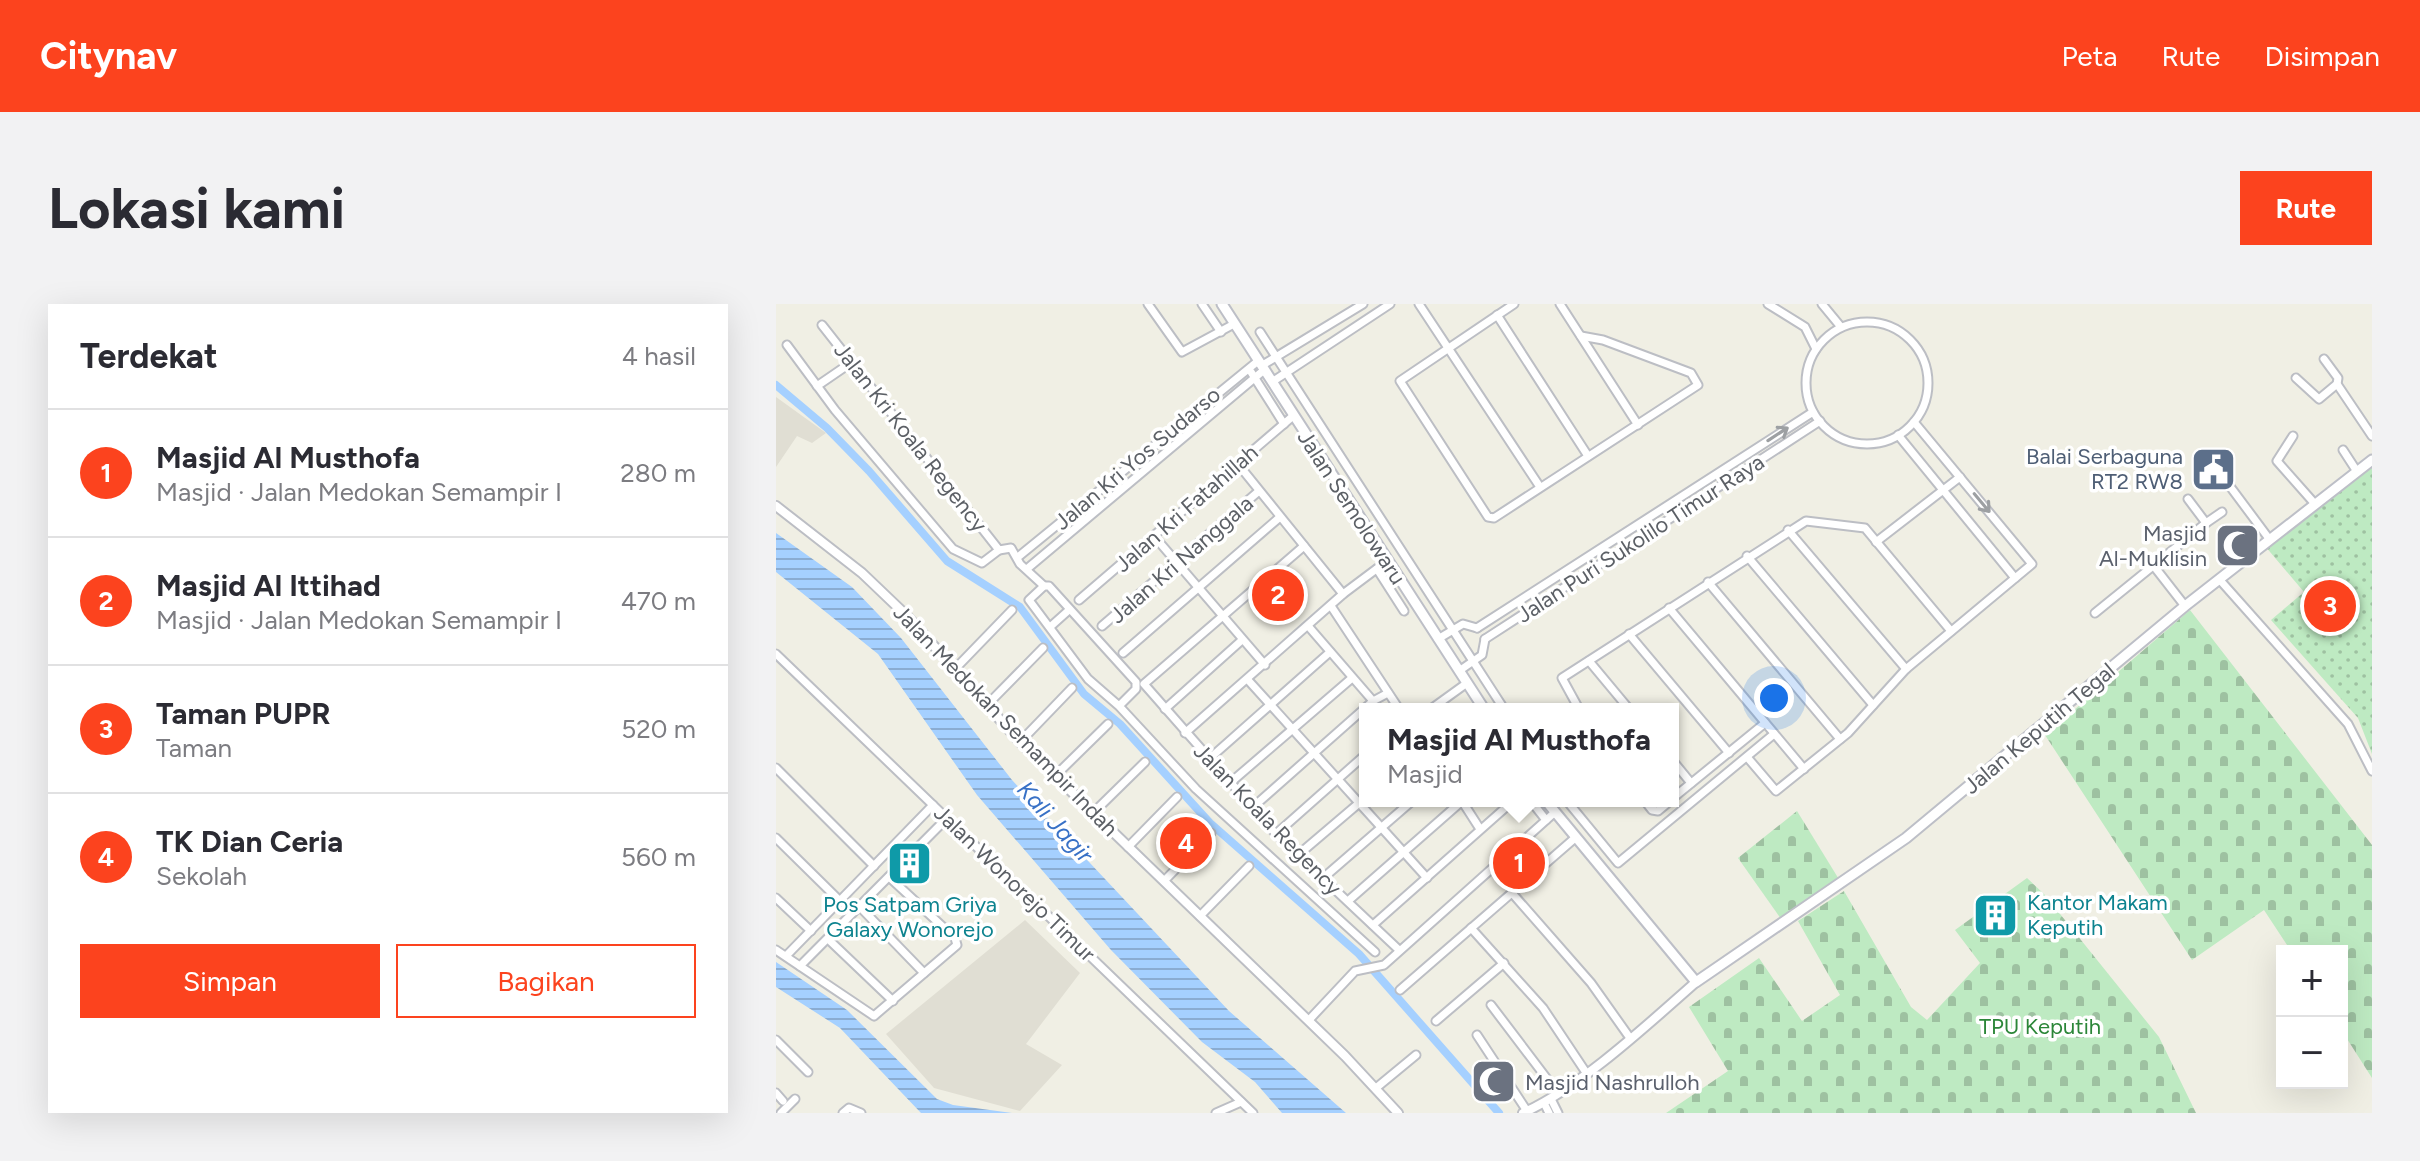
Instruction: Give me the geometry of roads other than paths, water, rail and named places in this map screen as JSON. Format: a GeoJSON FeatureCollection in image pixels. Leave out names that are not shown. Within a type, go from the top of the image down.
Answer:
{"type":"FeatureCollection","features":[{"type":"Feature","properties":{"kind":"main road","name":"Jalan Semolowaru"},"geometry":{"type":"LineString","coordinates":[[1222,304],[1234,324],[1280,378],[1293,416],[1480,703]]}},
{"type":"Feature","properties":{"kind":"main road","name":"Jalan Keputih Tegal"},"geometry":{"type":"LineString","coordinates":[[1696,982],[1906,838],[2185,606],[2372,460]]}},
{"type":"Feature","properties":{"kind":"main road"},"geometry":{"type":"LineString","coordinates":[[1550,807],[1696,982]]}},
{"type":"Feature","properties":{"kind":"street"},"geometry":{"type":"LineString","coordinates":[[1148,304],[1182,352],[1234,324]]}},
{"type":"Feature","properties":{"kind":"street"},"geometry":{"type":"LineString","coordinates":[[1202,304],[1221,332]]}},
{"type":"Feature","properties":{"kind":"street"},"geometry":{"type":"LineString","coordinates":[[1266,363],[1363,304]]}},
{"type":"Feature","properties":{"kind":"street"},"geometry":{"type":"LineString","coordinates":[[1280,378],[1390,304]]}},
{"type":"Feature","properties":{"kind":"street"},"geometry":{"type":"LineString","coordinates":[[1419,304],[1540,487]]}},
{"type":"Feature","properties":{"kind":"street"},"geometry":{"type":"LineString","coordinates":[[1514,304],[1402,377],[1400,384],[1485,515],[1494,518],[1696,386],[1698,379],[1691,373],[1603,340],[1581,336]]}},
{"type":"Feature","properties":{"kind":"street"},"geometry":{"type":"LineString","coordinates":[[1560,304],[1638,425]]}},
{"type":"Feature","properties":{"kind":"street"},"geometry":{"type":"LineString","coordinates":[[1768,304],[1805,327],[1816,349]]}},
{"type":"Feature","properties":{"kind":"street"},"geometry":{"type":"LineString","coordinates":[[1822,304],[1841,327]]}},
{"type":"Feature","properties":{"kind":"street"},"geometry":{"type":"LineString","coordinates":[[1497,315],[1588,456]]}},
{"type":"Feature","properties":{"kind":"street"},"geometry":{"type":"LineString","coordinates":[[1854,323],[1882,324],[1894,328],[1915,346],[1922,358],[1928,384],[1926,398],[1914,422],[1898,435],[1878,443],[1857,443],[1836,435],[1813,412],[1806,380],[1816,349],[1841,327],[1854,323]]}},
{"type":"Feature","properties":{"kind":"street","name":"Jalan Kri Koala Regency"},"geometry":{"type":"LineString","coordinates":[[822,325],[999,550]]}},
{"type":"Feature","properties":{"kind":"street"},"geometry":{"type":"LineString","coordinates":[[1260,332],[1266,363],[1280,378],[1500,703]]}},
{"type":"Feature","properties":{"kind":"street"},"geometry":{"type":"LineString","coordinates":[[1308,338],[1317,354]]}},
{"type":"Feature","properties":{"kind":"street","name":"Jalan Kri Koala Regency"},"geometry":{"type":"LineString","coordinates":[[787,345],[817,386],[953,549],[982,563],[999,550],[1009,547],[1020,564],[1028,568],[1140,682]]}},
{"type":"Feature","properties":{"kind":"street"},"geometry":{"type":"LineString","coordinates":[[2324,359],[2336,372],[2337,384],[2372,436]]}},
{"type":"Feature","properties":{"kind":"street"},"geometry":{"type":"LineString","coordinates":[[817,386],[852,362]]}},
{"type":"Feature","properties":{"kind":"street","name":"Jalan Kri Yos Sudarso"},"geometry":{"type":"LineString","coordinates":[[1018,557],[1248,367],[1266,363]]}},
{"type":"Feature","properties":{"kind":"street","name":"Jalan Kri Yos Sudarso"},"geometry":{"type":"LineString","coordinates":[[1028,568],[1266,363]]}},
{"type":"Feature","properties":{"kind":"street"},"geometry":{"type":"LineString","coordinates":[[1248,367],[1284,424]]}},
{"type":"Feature","properties":{"kind":"street"},"geometry":{"type":"LineString","coordinates":[[2296,378],[2317,400],[2337,384]]}},
{"type":"Feature","properties":{"kind":"street","name":"Jalan Puri Sukolilo Timur Raya"},"geometry":{"type":"LineString","coordinates":[[1451,631],[1463,624],[1477,628],[1813,412]]}},
{"type":"Feature","properties":{"kind":"street","name":"Jalan Kri Fatahillah"},"geometry":{"type":"LineString","coordinates":[[1079,600],[1293,416]]}},
{"type":"Feature","properties":{"kind":"street","name":"Jalan Puri Sukolilo Timur Raya"},"geometry":{"type":"LineString","coordinates":[[1485,639],[1820,421]]}},
{"type":"Feature","properties":{"kind":"street"},"geometry":{"type":"LineString","coordinates":[[1181,422],[1189,431]]}},
{"type":"Feature","properties":{"kind":"street"},"geometry":{"type":"LineString","coordinates":[[1747,757],[1776,791],[1840,739],[1906,669],[2032,564],[1914,422]]}},
{"type":"Feature","properties":{"kind":"street"},"geometry":{"type":"LineString","coordinates":[[1898,435],[2015,578]]}},
{"type":"Feature","properties":{"kind":"street"},"geometry":{"type":"LineString","coordinates":[[2293,436],[2277,461],[2315,504]]}},
{"type":"Feature","properties":{"kind":"street"},"geometry":{"type":"LineString","coordinates":[[2343,450],[2356,470]]}},
{"type":"Feature","properties":{"kind":"street"},"geometry":{"type":"LineString","coordinates":[[1238,464],[1343,594]]}},
{"type":"Feature","properties":{"kind":"street"},"geometry":{"type":"LineString","coordinates":[[2220,473],[2270,540]]}},
{"type":"Feature","properties":{"kind":"street"},"geometry":{"type":"LineString","coordinates":[[1876,542],[1960,477]]}},
{"type":"Feature","properties":{"kind":"street","name":"Jalan Kri Nanggala"},"geometry":{"type":"LineString","coordinates":[[1102,626],[1259,491]]}},
{"type":"Feature","properties":{"kind":"street"},"geometry":{"type":"LineString","coordinates":[[2188,499],[2206,523]]}},
{"type":"Feature","properties":{"kind":"street","name":"Jalan Medokan Semampir Indah"},"geometry":{"type":"LineString","coordinates":[[776,506],[862,573],[907,616],[953,671],[1020,742],[1309,1020],[1398,1113]]}},
{"type":"Feature","properties":{"kind":"street"},"geometry":{"type":"LineString","coordinates":[[1076,509],[1085,519]]}},
{"type":"Feature","properties":{"kind":"street"},"geometry":{"type":"LineString","coordinates":[[2095,613],[2222,512]]}},
{"type":"Feature","properties":{"kind":"street"},"geometry":{"type":"LineString","coordinates":[[1123,653],[1280,517]]}},
{"type":"Feature","properties":{"kind":"street"},"geometry":{"type":"LineString","coordinates":[[1576,703],[1562,678],[1747,556],[1806,521],[1865,528],[1951,631]]}},
{"type":"Feature","properties":{"kind":"street"},"geometry":{"type":"LineString","coordinates":[[1632,529],[1638,539]]}},
{"type":"Feature","properties":{"kind":"street"},"geometry":{"type":"LineString","coordinates":[[1788,530],[1906,669]]}},
{"type":"Feature","properties":{"kind":"street"},"geometry":{"type":"LineString","coordinates":[[1154,536],[1265,665]]}},
{"type":"Feature","properties":{"kind":"street"},"geometry":{"type":"LineString","coordinates":[[1119,706],[1140,682],[1304,546]]}},
{"type":"Feature","properties":{"kind":"street"},"geometry":{"type":"LineString","coordinates":[[1747,556],[1873,705]]}},
{"type":"Feature","properties":{"kind":"street"},"geometry":{"type":"LineString","coordinates":[[1185,733],[1343,594],[1387,561]]}},
{"type":"Feature","properties":{"kind":"street"},"geometry":{"type":"LineString","coordinates":[[2153,565],[2185,606]]}},
{"type":"Feature","properties":{"kind":"street"},"geometry":{"type":"LineString","coordinates":[[1377,569],[1404,611]]}},
{"type":"Feature","properties":{"kind":"street"},"geometry":{"type":"LineString","coordinates":[[2219,579],[2348,724],[2372,771]]}},
{"type":"Feature","properties":{"kind":"street"},"geometry":{"type":"LineString","coordinates":[[1708,582],[1840,739]]}},
{"type":"Feature","properties":{"kind":"street"},"geometry":{"type":"LineString","coordinates":[[1045,585],[1029,600],[1088,679],[1119,706],[1196,789],[1375,952]]}},
{"type":"Feature","properties":{"kind":"street"},"geometry":{"type":"LineString","coordinates":[[1331,606],[1395,703]]}},
{"type":"Feature","properties":{"kind":"street"},"geometry":{"type":"LineString","coordinates":[[1669,608],[1804,769]]}},
{"type":"Feature","properties":{"kind":"street"},"geometry":{"type":"LineString","coordinates":[[953,671],[1012,610]]}},
{"type":"Feature","properties":{"kind":"street"},"geometry":{"type":"LineString","coordinates":[[1050,627],[1069,610]]}},
{"type":"Feature","properties":{"kind":"street"},"geometry":{"type":"LineString","coordinates":[[1309,627],[1373,701],[1388,693]]}},
{"type":"Feature","properties":{"kind":"street"},"geometry":{"type":"LineString","coordinates":[[1461,670],[1482,655],[1485,639],[1477,628]]}},
{"type":"Feature","properties":{"kind":"street"},"geometry":{"type":"LineString","coordinates":[[1440,638],[1451,631]]}},
{"type":"Feature","properties":{"kind":"street"},"geometry":{"type":"LineString","coordinates":[[1629,634],[1729,753]]}},
{"type":"Feature","properties":{"kind":"street"},"geometry":{"type":"LineString","coordinates":[[1165,709],[1242,640]]}},
{"type":"Feature","properties":{"kind":"street"},"geometry":{"type":"LineString","coordinates":[[986,706],[1043,648]]}},
{"type":"Feature","properties":{"kind":"street"},"geometry":{"type":"LineString","coordinates":[[1209,759],[1330,652]]}},
{"type":"Feature","properties":{"kind":"street","name":"Jalan Wonorejo Timur"},"geometry":{"type":"LineString","coordinates":[[776,654],[1253,1113]]}},
{"type":"Feature","properties":{"kind":"street"},"geometry":{"type":"LineString","coordinates":[[1589,661],[1624,703]]}},
{"type":"Feature","properties":{"kind":"street"},"geometry":{"type":"LineString","coordinates":[[1230,783],[1352,678]]}},
{"type":"Feature","properties":{"kind":"street"},"geometry":{"type":"LineString","coordinates":[[1248,680],[1337,779],[1359,797]]}},
{"type":"Feature","properties":{"kind":"street","name":"Jalan Koala Regency"},"geometry":{"type":"LineString","coordinates":[[1140,682],[1276,834],[1399,950]]}},
{"type":"Feature","properties":{"kind":"street"},"geometry":{"type":"LineString","coordinates":[[1439,703],[1467,683]]}},
{"type":"Feature","properties":{"kind":"street"},"geometry":{"type":"LineString","coordinates":[[1020,742],[1072,688]]}},
{"type":"Feature","properties":{"kind":"street"},"geometry":{"type":"LineString","coordinates":[[1252,808],[1359,714]]}},
{"type":"Feature","properties":{"kind":"street"},"geometry":{"type":"LineString","coordinates":[[1679,793],[1765,723]]}},
{"type":"Feature","properties":{"kind":"street"},"geometry":{"type":"LineString","coordinates":[[1055,776],[1108,724]]}},
{"type":"Feature","properties":{"kind":"street"},"geometry":{"type":"LineString","coordinates":[[1572,807],[1618,863],[1774,734]]}},
{"type":"Feature","properties":{"kind":"street"},"geometry":{"type":"LineString","coordinates":[[1276,834],[1359,760]]}},
{"type":"Feature","properties":{"kind":"street"},"geometry":{"type":"LineString","coordinates":[[1093,813],[1145,762]]}},
{"type":"Feature","properties":{"kind":"street"},"geometry":{"type":"LineString","coordinates":[[776,768],[874,866]]}},
{"type":"Feature","properties":{"kind":"street"},"geometry":{"type":"LineString","coordinates":[[1679,768],[1691,783]]}},
{"type":"Feature","properties":{"kind":"street"},"geometry":{"type":"LineString","coordinates":[[1128,847],[1177,797]]}},
{"type":"Feature","properties":{"kind":"street"},"geometry":{"type":"LineString","coordinates":[[1298,855],[1359,803]]}},
{"type":"Feature","properties":{"kind":"street"},"geometry":{"type":"LineString","coordinates":[[786,956],[933,805]]}},
{"type":"Feature","properties":{"kind":"street"},"geometry":{"type":"LineString","coordinates":[[1366,807],[1380,828],[1427,878]]}},
{"type":"Feature","properties":{"kind":"street"},"geometry":{"type":"LineString","coordinates":[[1322,879],[1405,807]]}},
{"type":"Feature","properties":{"kind":"street"},"geometry":{"type":"LineString","coordinates":[[1348,901],[1455,807]]}},
{"type":"Feature","properties":{"kind":"street"},"geometry":{"type":"LineString","coordinates":[[1466,807],[1480,829]]}},
{"type":"Feature","properties":{"kind":"street"},"geometry":{"type":"LineString","coordinates":[[1373,925],[1506,807]]}},
{"type":"Feature","properties":{"kind":"street"},"geometry":{"type":"LineString","coordinates":[[1536,807],[1546,820]]}},
{"type":"Feature","properties":{"kind":"street"},"geometry":{"type":"LineString","coordinates":[[1309,1020],[1362,968],[1380,967],[1554,813]]}},
{"type":"Feature","properties":{"kind":"street"},"geometry":{"type":"LineString","coordinates":[[800,966],[947,818]]}},
{"type":"Feature","properties":{"kind":"street"},"geometry":{"type":"LineString","coordinates":[[1164,881],[1211,833]]}},
{"type":"Feature","properties":{"kind":"street"},"geometry":{"type":"LineString","coordinates":[[776,838],[840,901]]}},
{"type":"Feature","properties":{"kind":"street"},"geometry":{"type":"LineString","coordinates":[[902,838],[914,851]]}},
{"type":"Feature","properties":{"kind":"street"},"geometry":{"type":"LineString","coordinates":[[1400,990],[1575,838]]}},
{"type":"Feature","properties":{"kind":"street"},"geometry":{"type":"LineString","coordinates":[[1200,916],[1249,866]]}},
{"type":"Feature","properties":{"kind":"street"},"geometry":{"type":"LineString","coordinates":[[776,950],[874,1016],[957,945],[955,938],[889,877]]}},
{"type":"Feature","properties":{"kind":"street"},"geometry":{"type":"LineString","coordinates":[[1512,893],[1591,983],[1630,1038]]}},
{"type":"Feature","properties":{"kind":"street"},"geometry":{"type":"LineString","coordinates":[[776,898],[811,931]]}},
{"type":"Feature","properties":{"kind":"street"},"geometry":{"type":"LineString","coordinates":[[860,907],[924,973]]}},
{"type":"Feature","properties":{"kind":"street"},"geometry":{"type":"LineString","coordinates":[[1471,928],[1543,1008],[1585,1071]]}},
{"type":"Feature","properties":{"kind":"street"},"geometry":{"type":"LineString","coordinates":[[828,939],[893,1001]]}},
{"type":"Feature","properties":{"kind":"street"},"geometry":{"type":"LineString","coordinates":[[1436,1021],[1504,963]]}},
{"type":"Feature","properties":{"kind":"street"},"geometry":{"type":"LineString","coordinates":[[1477,1035],[1525,1112],[1551,1098],[1630,1038],[1696,982]]}},
{"type":"Feature","properties":{"kind":"street"},"geometry":{"type":"LineString","coordinates":[[1491,1005],[1558,1113]]}},
{"type":"Feature","properties":{"kind":"street"},"geometry":{"type":"LineString","coordinates":[[776,1040],[808,1072]]}},
{"type":"Feature","properties":{"kind":"street"},"geometry":{"type":"LineString","coordinates":[[1376,1088],[1416,1055]]}},
{"type":"Feature","properties":{"kind":"street"},"geometry":{"type":"LineString","coordinates":[[776,1093],[783,1101]]}},
{"type":"Feature","properties":{"kind":"street"},"geometry":{"type":"LineString","coordinates":[[1549,1113],[1551,1098]]}},
{"type":"Feature","properties":{"kind":"street"},"geometry":{"type":"LineString","coordinates":[[781,1113],[795,1099]]}},
{"type":"Feature","properties":{"kind":"street"},"geometry":{"type":"LineString","coordinates":[[1216,1113],[1241,1102]]}},
{"type":"Feature","properties":{"kind":"street"},"geometry":{"type":"LineString","coordinates":[[843,1113],[849,1108],[861,1113]]}},
{"type":"Feature","properties":{"kind":"water"},"geometry":{"type":"Polygon","coordinates":[[[776,533],[852,587],[901,638],[1012,780],[1229,1011],[1346,1113],[1282,1113],[1255,1082],[1202,1042],[1111,950],[977,795],[878,654],[776,572],[776,533]]]}},
{"type":"Feature","properties":{"kind":"water"},"geometry":{"type":"Polygon","coordinates":[[[776,962],[847,1010],[937,1099],[953,1105],[1012,1113],[921,1113],[840,1028],[776,987],[776,962]]]}},
{"type":"Feature","properties":{"kind":"waterway"},"geometry":{"type":"LineString","coordinates":[[776,385],[827,428],[869,471],[947,561],[1020,607],[1084,694],[1120,724],[1210,823],[1359,954],[1499,1113]]}},
{"type":"Feature","properties":{"kind":"place","name":"Balai Serbaguna RT2 RW8"},"geometry":{"type":"Point","coordinates":[2214,469]}},
{"type":"Feature","properties":{"kind":"place","name":"Masjid Al-Muklisin"},"geometry":{"type":"Point","coordinates":[2238,546]}},
{"type":"Feature","properties":{"kind":"place","name":"Masjid Al Ittihad"},"geometry":{"type":"Point","coordinates":[1278,595]}},
{"type":"Feature","properties":{"kind":"place","name":"Taman PUPR"},"geometry":{"type":"Point","coordinates":[2330,606]}},
{"type":"Feature","properties":{"kind":"place","name":"TK Dian Ceria"},"geometry":{"type":"Point","coordinates":[1186,843]}},
{"type":"Feature","properties":{"kind":"place","name":"Pos Satpam Griya Galaxy Wonorejo"},"geometry":{"type":"Point","coordinates":[910,863]}},
{"type":"Feature","properties":{"kind":"place","name":"Masjid Al Musthofa"},"geometry":{"type":"Point","coordinates":[1519,863]}},
{"type":"Feature","properties":{"kind":"place","name":"Kantor Makam Keputih"},"geometry":{"type":"Point","coordinates":[1996,915]}},
{"type":"Feature","properties":{"kind":"place","name":"Masjid Nashrulloh"},"geometry":{"type":"Point","coordinates":[1494,1082]}},
{"type":"Feature","properties":{"kind":"water label","name":"Kali Jagir"},"geometry":{"type":"Point","coordinates":[1055,822]}},
{"type":"Feature","properties":{"kind":"park label","name":"TPU Keputih"},"geometry":{"type":"Point","coordinates":[2040,1026]}}]}
